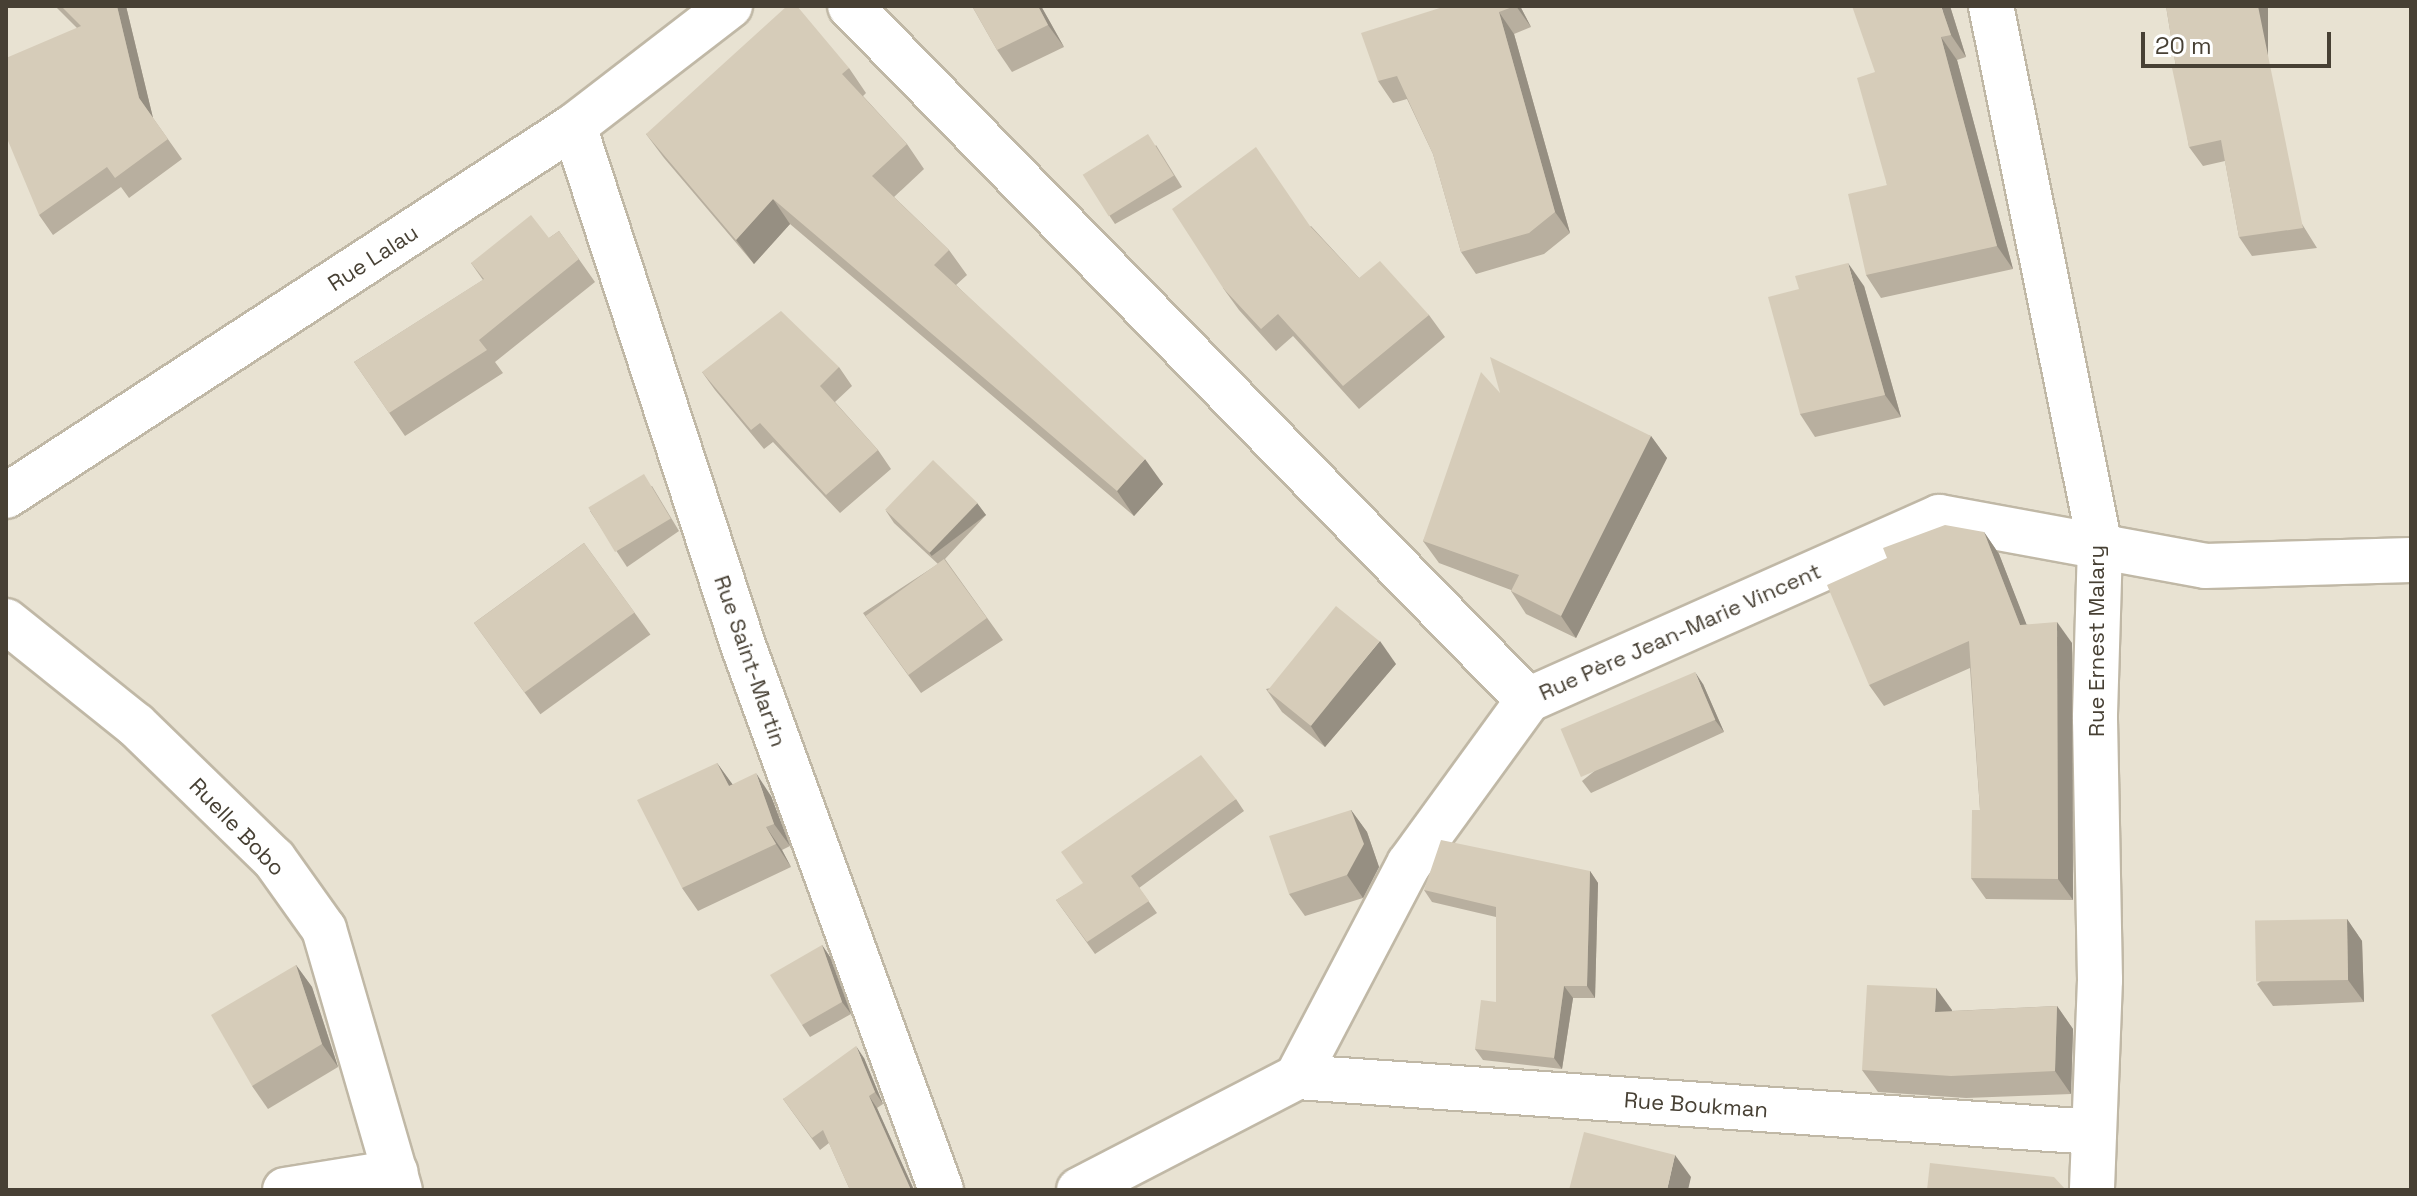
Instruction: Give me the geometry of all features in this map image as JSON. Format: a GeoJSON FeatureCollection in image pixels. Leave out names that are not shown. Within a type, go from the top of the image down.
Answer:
{"type":"FeatureCollection","features":[{"type":"Feature","properties":{"kind":"street","name":"Rue Lalau"},"geometry":{"type":"LineString","coordinates":[[6,496],[574,126],[730,6]]}},
{"type":"Feature","properties":{"kind":"street"},"geometry":{"type":"LineString","coordinates":[[850,6],[1528,700]]}},
{"type":"Feature","properties":{"kind":"street","name":"Rue Ernest Malary"},"geometry":{"type":"LineString","coordinates":[[1991,6],[2100,546],[2095,719],[2100,980],[2092,1190]]}},
{"type":"Feature","properties":{"kind":"street","name":"Rue Saint-Martin"},"geometry":{"type":"LineString","coordinates":[[574,126],[743,645],[941,1190]]}},
{"type":"Feature","properties":{"kind":"street","name":"Rue Père Jean-Marie Vincent"},"geometry":{"type":"LineString","coordinates":[[1297,1077],[1409,864],[1528,700],[1939,517],[2205,566],[2411,560]]}},
{"type":"Feature","properties":{"kind":"street","name":"Ruelle Bobo"},"geometry":{"type":"LineString","coordinates":[[6,621],[146,735],[274,859],[324,929],[398,1181]]}},
{"type":"Feature","properties":{"kind":"street"},"geometry":{"type":"LineString","coordinates":[[1079,1190],[1297,1077]]}},
{"type":"Feature","properties":{"kind":"street","name":"Rue Boukman"},"geometry":{"type":"LineString","coordinates":[[1297,1077],[2094,1132]]}},
{"type":"Feature","properties":{"kind":"street"},"geometry":{"type":"LineString","coordinates":[[285,1190],[398,1181]]}},
{"type":"Feature","properties":{"kind":"shaded area"},"geometry":{"type":"Polygon","coordinates":[[[6,6],[2411,6],[2411,1190],[6,1190],[6,6]]]}},
{"type":"Feature","properties":{"kind":"building"},"geometry":{"type":"Polygon","coordinates":[[[61,6],[117,6],[139,98],[168,139],[115,178],[107,167],[39,215],[6,136],[6,58],[81,26],[61,6]]]}},
{"type":"Feature","properties":{"kind":"building"},"geometry":{"type":"Polygon","coordinates":[[[787,6],[797,6],[849,68],[842,74],[907,144],[872,176],[949,250],[934,265],[1145,459],[1117,491],[773,199],[736,240],[646,134],[787,6]]]}},
{"type":"Feature","properties":{"kind":"building"},"geometry":{"type":"Polygon","coordinates":[[[972,6],[1038,6],[1048,25],[997,50],[972,6]]]}},
{"type":"Feature","properties":{"kind":"building"},"geometry":{"type":"Polygon","coordinates":[[[1446,6],[1515,6],[1499,12],[1555,212],[1529,233],[1461,252],[1433,154],[1397,76],[1378,81],[1361,33],[1446,6]]]}},
{"type":"Feature","properties":{"kind":"building"},"geometry":{"type":"Polygon","coordinates":[[[1852,6],[1941,6],[1951,35],[1941,37],[1997,246],[1866,275],[1848,194],[1887,185],[1857,78],[1875,72],[1852,6]]]}},
{"type":"Feature","properties":{"kind":"building"},"geometry":{"type":"Polygon","coordinates":[[[2166,6],[2258,6],[2303,228],[2239,237],[2221,140],[2189,147],[2172,68],[2176,67],[2166,6]]]}},
{"type":"Feature","properties":{"kind":"building"},"geometry":{"type":"Polygon","coordinates":[[[1148,134],[1174,176],[1109,216],[1083,175],[1148,134]]]}},
{"type":"Feature","properties":{"kind":"building"},"geometry":{"type":"Polygon","coordinates":[[[1256,147],[1310,226],[1359,278],[1380,261],[1429,315],[1343,386],[1278,314],[1261,329],[1223,288],[1172,209],[1256,147]]]}},
{"type":"Feature","properties":{"kind":"building"},"geometry":{"type":"Polygon","coordinates":[[[531,215],[549,238],[559,231],[579,259],[479,340],[487,350],[389,413],[354,362],[484,279],[471,263],[531,215]]]}},
{"type":"Feature","properties":{"kind":"building"},"geometry":{"type":"Polygon","coordinates":[[[1848,263],[1885,395],[1800,414],[1768,297],[1799,289],[1795,276],[1848,263]]]}},
{"type":"Feature","properties":{"kind":"building"},"geometry":{"type":"Polygon","coordinates":[[[781,311],[839,367],[820,386],[878,450],[826,495],[760,423],[751,430],[702,372],[781,311]]]}},
{"type":"Feature","properties":{"kind":"building"},"geometry":{"type":"Polygon","coordinates":[[[1490,357],[1651,436],[1561,616],[1511,591],[1519,575],[1423,541],[1481,372],[1500,393],[1490,357]]]}},
{"type":"Feature","properties":{"kind":"building"},"geometry":{"type":"Polygon","coordinates":[[[933,460],[978,503],[930,553],[885,510],[933,460]]]}},
{"type":"Feature","properties":{"kind":"building"},"geometry":{"type":"Polygon","coordinates":[[[644,474],[671,519],[615,552],[588,507],[644,474]]]}},
{"type":"Feature","properties":{"kind":"building"},"geometry":{"type":"Polygon","coordinates":[[[1945,525],[1984,532],[2020,625],[2057,622],[2058,879],[1971,878],[1972,810],[1980,810],[1969,641],[1869,685],[1827,585],[1887,558],[1883,548],[1945,525]]]}},
{"type":"Feature","properties":{"kind":"building"},"geometry":{"type":"Polygon","coordinates":[[[584,543],[635,613],[525,693],[474,623],[584,543]]]}},
{"type":"Feature","properties":{"kind":"building"},"geometry":{"type":"Polygon","coordinates":[[[944,559],[987,618],[908,675],[866,616],[944,559]]]}},
{"type":"Feature","properties":{"kind":"building"},"geometry":{"type":"Polygon","coordinates":[[[1336,606],[1380,641],[1311,726],[1267,691],[1336,606]]]}},
{"type":"Feature","properties":{"kind":"building"},"geometry":{"type":"Polygon","coordinates":[[[1695,672],[1715,720],[1581,777],[1561,729],[1695,672]]]}},
{"type":"Feature","properties":{"kind":"building"},"geometry":{"type":"Polygon","coordinates":[[[1201,755],[1236,799],[1131,876],[1149,901],[1087,942],[1056,900],[1083,883],[1061,852],[1201,755]]]}},
{"type":"Feature","properties":{"kind":"building"},"geometry":{"type":"Polygon","coordinates":[[[717,763],[729,786],[756,773],[774,824],[766,827],[776,844],[682,888],[637,800],[717,763]]]}},
{"type":"Feature","properties":{"kind":"building"},"geometry":{"type":"Polygon","coordinates":[[[1351,810],[1364,844],[1347,875],[1289,894],[1269,836],[1351,810]]]}},
{"type":"Feature","properties":{"kind":"building"},"geometry":{"type":"Polygon","coordinates":[[[1441,840],[1590,871],[1587,986],[1564,986],[1554,1058],[1475,1049],[1481,1000],[1496,1002],[1496,907],[1424,890],[1441,840]]]}},
{"type":"Feature","properties":{"kind":"building"},"geometry":{"type":"Polygon","coordinates":[[[2347,919],[2348,980],[2256,982],[2255,921],[2347,919]]]}},
{"type":"Feature","properties":{"kind":"building"},"geometry":{"type":"Polygon","coordinates":[[[822,945],[842,1002],[802,1025],[770,975],[822,945]]]}},
{"type":"Feature","properties":{"kind":"building"},"geometry":{"type":"Polygon","coordinates":[[[296,965],[322,1044],[252,1086],[211,1015],[296,965]]]}},
{"type":"Feature","properties":{"kind":"building"},"geometry":{"type":"Polygon","coordinates":[[[1867,985],[1936,988],[1935,1012],[2057,1006],[2055,1071],[1951,1076],[1862,1070],[1867,985]]]}},
{"type":"Feature","properties":{"kind":"building"},"geometry":{"type":"Polygon","coordinates":[[[856,1046],[875,1092],[869,1096],[911,1190],[850,1190],[823,1130],[812,1138],[783,1099],[856,1046]]]}},
{"type":"Feature","properties":{"kind":"building"},"geometry":{"type":"Polygon","coordinates":[[[1584,1132],[1675,1155],[1667,1190],[1569,1190],[1584,1132]]]}},
{"type":"Feature","properties":{"kind":"building"},"geometry":{"type":"Polygon","coordinates":[[[1930,1163],[2054,1177],[2066,1190],[1927,1190],[1930,1163]]]}}]}
